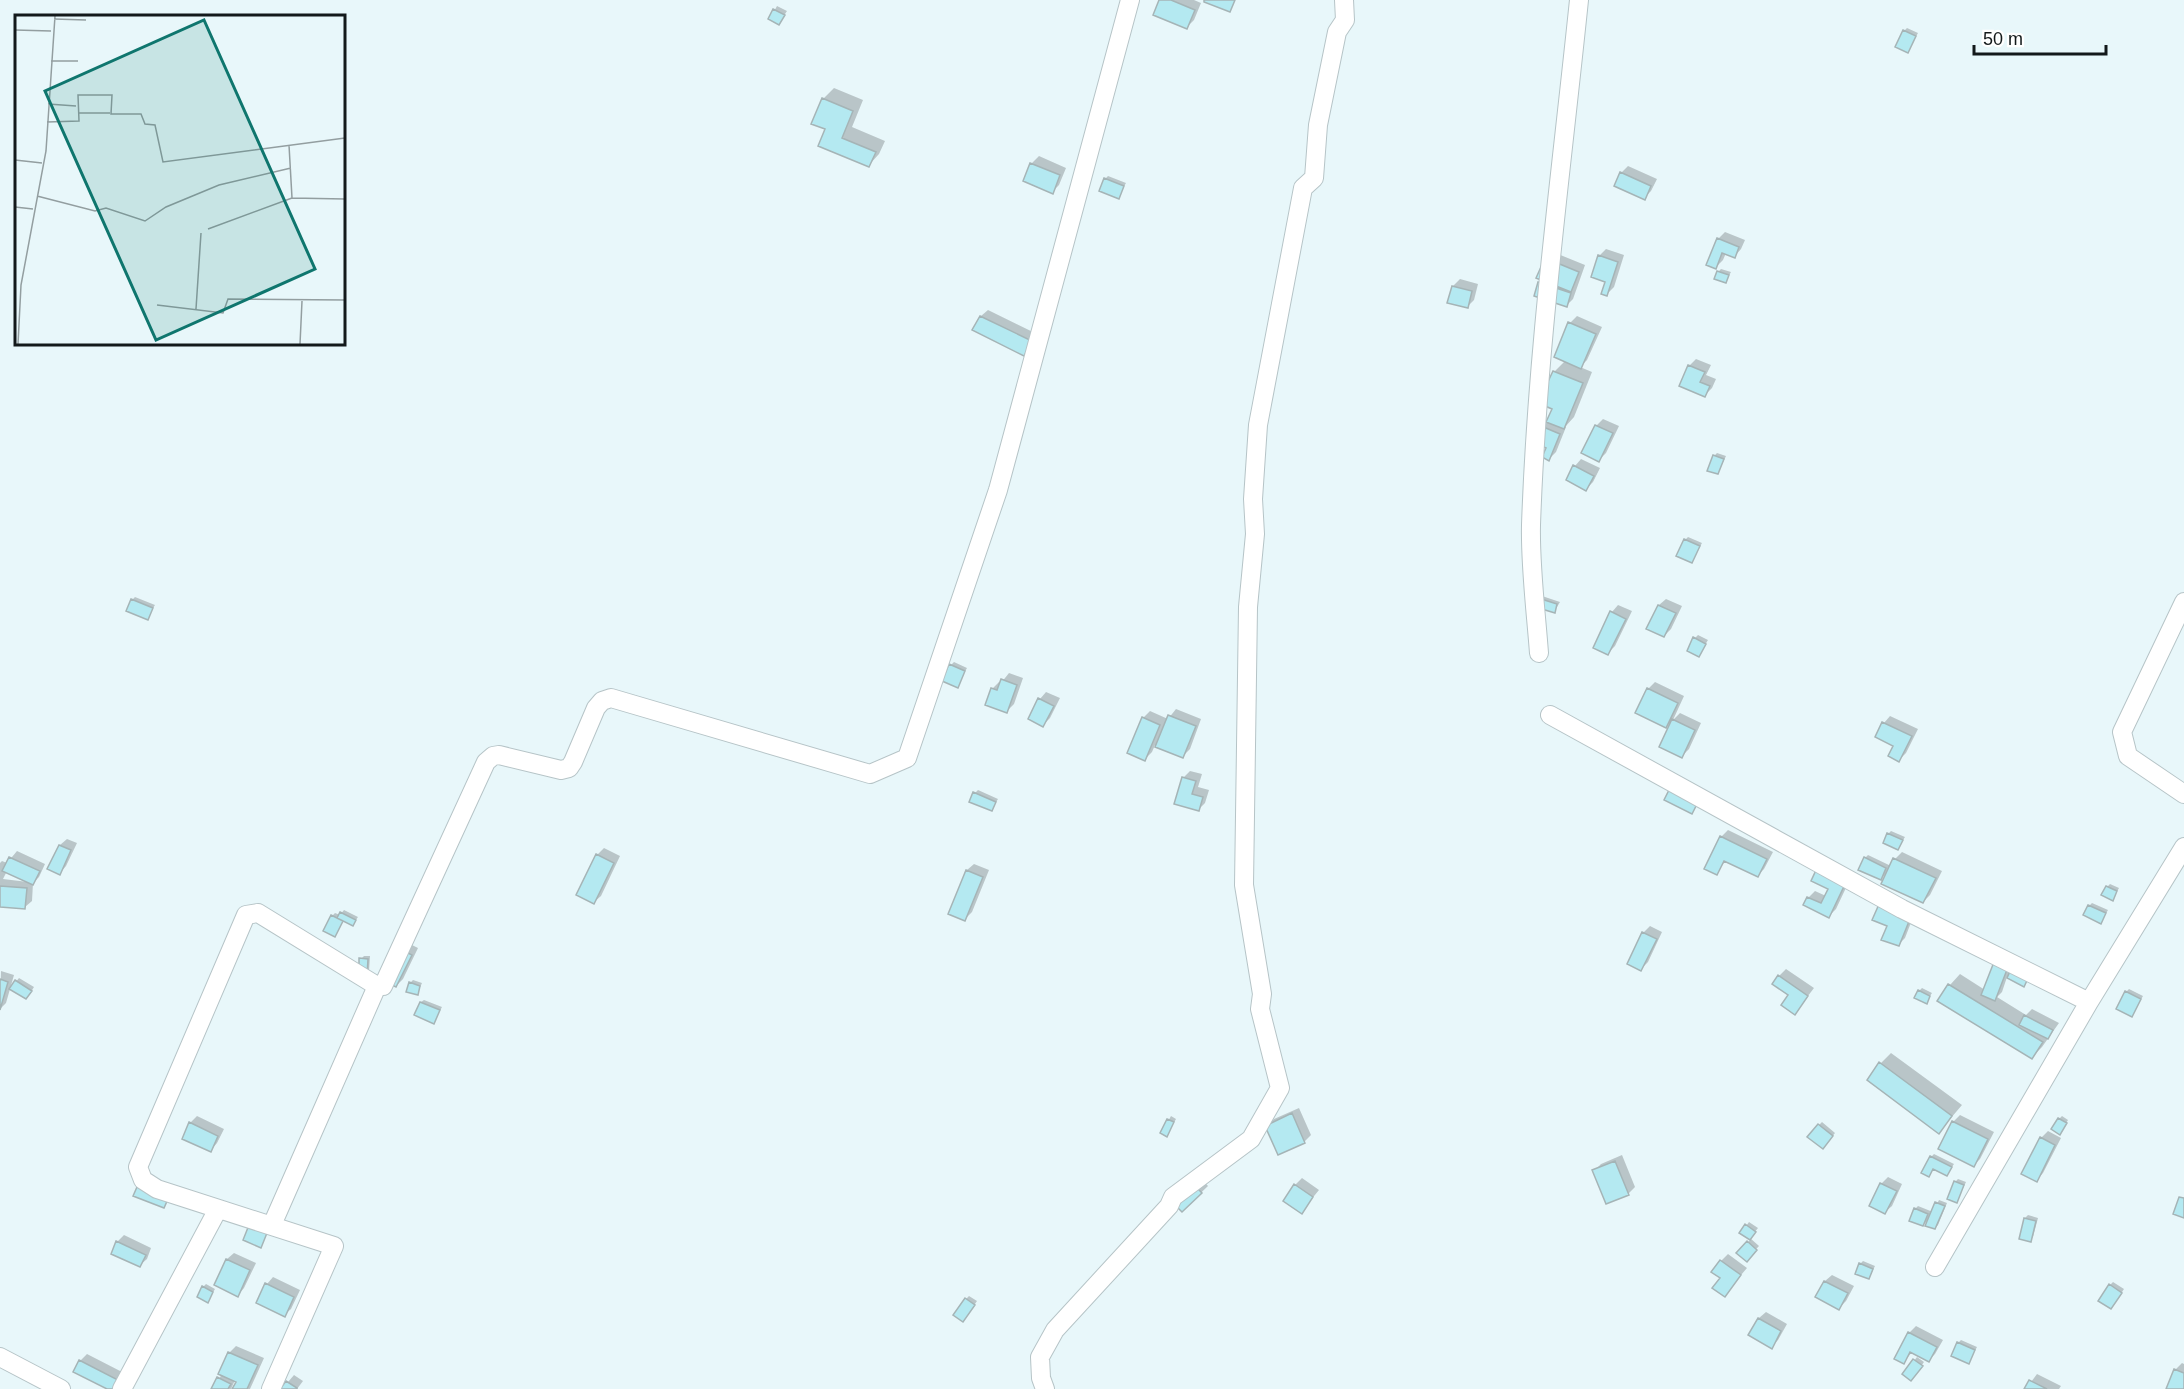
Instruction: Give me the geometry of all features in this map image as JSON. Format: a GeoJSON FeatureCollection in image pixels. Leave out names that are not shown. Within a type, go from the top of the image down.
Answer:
{"type":"FeatureCollection","features":[{"type":"Feature","properties":{"kind":"street"},"geometry":{"type":"LineString","coordinates":[[271,1389],[334,1246],[157,1189],[143,1180],[138,1167],[246,915],[258,913],[377,986],[383,986],[486,762],[492,756],[499,755],[561,770],[568,768],[573,762],[596,708],[602,701],[611,698],[870,774],[907,758],[998,490],[1130,0]]}},
{"type":"Feature","properties":{"kind":"street"},"geometry":{"type":"LineString","coordinates":[[1046,1389],[1041,1378],[1040,1357],[1055,1330],[1168,1206],[1173,1197],[1251,1139],[1280,1088],[1260,1009],[1262,994],[1244,885],[1248,607],[1255,534],[1254,488],[1258,425],[1303,188],[1314,177],[1318,125],[1337,32],[1346,20],[1344,0]]}},
{"type":"Feature","properties":{"kind":"street"},"geometry":{"type":"LineString","coordinates":[[1539,652],[1531,528],[1545,310],[1579,0]]}},
{"type":"Feature","properties":{"kind":"street"},"geometry":{"type":"LineString","coordinates":[[2184,602],[2122,732],[2128,756],[2184,795]]}},
{"type":"Feature","properties":{"kind":"street"},"geometry":{"type":"LineString","coordinates":[[1550,715],[1902,909],[2089,1002]]}},
{"type":"Feature","properties":{"kind":"street"},"geometry":{"type":"LineString","coordinates":[[1935,1267],[2089,1002],[2184,846]]}},
{"type":"Feature","properties":{"kind":"street"},"geometry":{"type":"LineString","coordinates":[[272,1225],[377,986]]}},
{"type":"Feature","properties":{"kind":"street"},"geometry":{"type":"LineString","coordinates":[[122,1389],[218,1209]]}},
{"type":"Feature","properties":{"kind":"street"},"geometry":{"type":"LineString","coordinates":[[0,1357],[61,1389]]}},
{"type":"Feature","properties":{"kind":"building"},"geometry":{"type":"Polygon","coordinates":[[[1159,0],[1171,0],[1195,10],[1187,29],[1153,15],[1159,0]]]}},
{"type":"Feature","properties":{"kind":"building"},"geometry":{"type":"Polygon","coordinates":[[[1204,0],[1235,0],[1230,12],[1204,2],[1204,0]]]}},
{"type":"Feature","properties":{"kind":"building"},"geometry":{"type":"Polygon","coordinates":[[[773,9],[785,15],[779,25],[768,19],[773,9]]]}},
{"type":"Feature","properties":{"kind":"building"},"geometry":{"type":"Polygon","coordinates":[[[1903,30],[1916,36],[1908,53],[1895,47],[1903,30]]]}},
{"type":"Feature","properties":{"kind":"building"},"geometry":{"type":"Polygon","coordinates":[[[822,98],[853,111],[842,138],[876,152],[869,167],[818,146],[825,129],[811,124],[822,98]]]}},
{"type":"Feature","properties":{"kind":"building"},"geometry":{"type":"Polygon","coordinates":[[[1030,163],[1060,175],[1053,194],[1023,181],[1030,163]]]}},
{"type":"Feature","properties":{"kind":"building"},"geometry":{"type":"Polygon","coordinates":[[[1620,172],[1651,186],[1645,200],[1614,186],[1620,172]]]}},
{"type":"Feature","properties":{"kind":"building"},"geometry":{"type":"Polygon","coordinates":[[[1104,178],[1124,186],[1119,199],[1099,191],[1104,178]]]}},
{"type":"Feature","properties":{"kind":"building"},"geometry":{"type":"Polygon","coordinates":[[[1717,238],[1739,247],[1735,258],[1722,253],[1716,269],[1706,265],[1717,238]]]}},
{"type":"Feature","properties":{"kind":"building"},"geometry":{"type":"Polygon","coordinates":[[[1598,255],[1618,262],[1607,296],[1601,294],[1605,282],[1591,277],[1598,255]]]}},
{"type":"Feature","properties":{"kind":"building"},"geometry":{"type":"Polygon","coordinates":[[[1545,258],[1579,272],[1571,292],[1536,278],[1545,258]]]}},
{"type":"Feature","properties":{"kind":"building"},"geometry":{"type":"Polygon","coordinates":[[[1717,271],[1729,275],[1726,283],[1714,279],[1717,271]]]}},
{"type":"Feature","properties":{"kind":"building"},"geometry":{"type":"Polygon","coordinates":[[[1538,282],[1571,293],[1567,307],[1534,296],[1538,282]]]}},
{"type":"Feature","properties":{"kind":"building"},"geometry":{"type":"Polygon","coordinates":[[[1452,286],[1472,291],[1468,308],[1447,303],[1452,286]]]}},
{"type":"Feature","properties":{"kind":"building"},"geometry":{"type":"Polygon","coordinates":[[[980,316],[1032,341],[1024,356],[972,330],[980,316]]]}},
{"type":"Feature","properties":{"kind":"building"},"geometry":{"type":"Polygon","coordinates":[[[1568,322],[1596,334],[1581,369],[1554,357],[1568,322]]]}},
{"type":"Feature","properties":{"kind":"building"},"geometry":{"type":"Polygon","coordinates":[[[1688,365],[1705,372],[1700,382],[1710,386],[1705,397],[1679,386],[1688,365]]]}},
{"type":"Feature","properties":{"kind":"building"},"geometry":{"type":"Polygon","coordinates":[[[1553,371],[1583,383],[1564,429],[1546,422],[1552,409],[1538,403],[1553,371]]]}},
{"type":"Feature","properties":{"kind":"building"},"geometry":{"type":"Polygon","coordinates":[[[1595,425],[1613,433],[1599,462],[1581,453],[1595,425]]]}},
{"type":"Feature","properties":{"kind":"building"},"geometry":{"type":"Polygon","coordinates":[[[1541,426],[1560,434],[1549,461],[1542,457],[1546,448],[1535,443],[1541,426]]]}},
{"type":"Feature","properties":{"kind":"building"},"geometry":{"type":"Polygon","coordinates":[[[1713,455],[1724,459],[1718,474],[1707,471],[1713,455]]]}},
{"type":"Feature","properties":{"kind":"building"},"geometry":{"type":"Polygon","coordinates":[[[1573,465],[1594,476],[1586,491],[1566,480],[1573,465]]]}},
{"type":"Feature","properties":{"kind":"building"},"geometry":{"type":"Polygon","coordinates":[[[1684,539],[1700,546],[1692,563],[1676,556],[1684,539]]]}},
{"type":"Feature","properties":{"kind":"building"},"geometry":{"type":"Polygon","coordinates":[[[1538,598],[1557,604],[1555,613],[1535,607],[1538,598]]]}},
{"type":"Feature","properties":{"kind":"building"},"geometry":{"type":"Polygon","coordinates":[[[131,599],[153,608],[148,620],[126,611],[131,599]]]}},
{"type":"Feature","properties":{"kind":"building"},"geometry":{"type":"Polygon","coordinates":[[[1658,605],[1676,613],[1664,637],[1646,629],[1658,605]]]}},
{"type":"Feature","properties":{"kind":"building"},"geometry":{"type":"Polygon","coordinates":[[[1610,611],[1626,619],[1608,655],[1593,648],[1610,611]]]}},
{"type":"Feature","properties":{"kind":"building"},"geometry":{"type":"Polygon","coordinates":[[[1693,637],[1706,644],[1699,657],[1687,651],[1693,637]]]}},
{"type":"Feature","properties":{"kind":"building"},"geometry":{"type":"Polygon","coordinates":[[[949,664],[965,671],[958,688],[942,681],[949,664]]]}},
{"type":"Feature","properties":{"kind":"building"},"geometry":{"type":"Polygon","coordinates":[[[1001,679],[1017,685],[1007,713],[985,705],[991,688],[997,690],[1001,679]]]}},
{"type":"Feature","properties":{"kind":"building"},"geometry":{"type":"Polygon","coordinates":[[[1647,688],[1678,703],[1666,728],[1635,713],[1647,688]]]}},
{"type":"Feature","properties":{"kind":"building"},"geometry":{"type":"Polygon","coordinates":[[[1038,698],[1054,706],[1043,727],[1028,719],[1038,698]]]}},
{"type":"Feature","properties":{"kind":"building"},"geometry":{"type":"Polygon","coordinates":[[[1168,715],[1196,726],[1183,758],[1155,747],[1168,715]]]}},
{"type":"Feature","properties":{"kind":"building"},"geometry":{"type":"Polygon","coordinates":[[[1142,717],[1160,725],[1145,761],[1127,753],[1142,717]]]}},
{"type":"Feature","properties":{"kind":"building"},"geometry":{"type":"Polygon","coordinates":[[[1672,719],[1695,730],[1682,758],[1659,747],[1672,719]]]}},
{"type":"Feature","properties":{"kind":"building"},"geometry":{"type":"Polygon","coordinates":[[[1882,722],[1912,736],[1899,762],[1888,756],[1893,746],[1875,737],[1882,722]]]}},
{"type":"Feature","properties":{"kind":"building"},"geometry":{"type":"Polygon","coordinates":[[[1182,777],[1196,781],[1192,794],[1203,797],[1199,811],[1174,804],[1182,777]]]}},
{"type":"Feature","properties":{"kind":"building"},"geometry":{"type":"Polygon","coordinates":[[[1670,788],[1698,802],[1692,814],[1664,800],[1670,788]]]}},
{"type":"Feature","properties":{"kind":"building"},"geometry":{"type":"Polygon","coordinates":[[[973,792],[996,802],[992,811],[969,802],[973,792]]]}},
{"type":"Feature","properties":{"kind":"building"},"geometry":{"type":"Polygon","coordinates":[[[1887,833],[1903,840],[1898,850],[1883,843],[1887,833]]]}},
{"type":"Feature","properties":{"kind":"building"},"geometry":{"type":"Polygon","coordinates":[[[1720,836],[1767,859],[1758,877],[1724,861],[1717,875],[1704,869],[1720,836]]]}},
{"type":"Feature","properties":{"kind":"building"},"geometry":{"type":"Polygon","coordinates":[[[59,845],[71,850],[60,875],[47,869],[59,845]]]}},
{"type":"Feature","properties":{"kind":"building"},"geometry":{"type":"Polygon","coordinates":[[[596,854],[614,863],[594,904],[576,895],[596,854]]]}},
{"type":"Feature","properties":{"kind":"building"},"geometry":{"type":"Polygon","coordinates":[[[9,857],[40,871],[33,885],[2,871],[9,857]]]}},
{"type":"Feature","properties":{"kind":"building"},"geometry":{"type":"Polygon","coordinates":[[[1864,857],[1886,868],[1881,880],[1858,870],[1864,857]]]}},
{"type":"Feature","properties":{"kind":"building"},"geometry":{"type":"Polygon","coordinates":[[[1893,858],[1936,878],[1923,903],[1881,884],[1893,858]]]}},
{"type":"Feature","properties":{"kind":"building"},"geometry":{"type":"Polygon","coordinates":[[[1817,868],[1846,882],[1829,918],[1803,905],[1807,897],[1821,903],[1828,889],[1811,881],[1817,868]]]}},
{"type":"Feature","properties":{"kind":"building"},"geometry":{"type":"Polygon","coordinates":[[[966,870],[983,877],[965,921],[948,914],[966,870]]]}},
{"type":"Feature","properties":{"kind":"building"},"geometry":{"type":"Polygon","coordinates":[[[0,886],[27,888],[25,909],[0,907],[0,886]]]}},
{"type":"Feature","properties":{"kind":"building"},"geometry":{"type":"Polygon","coordinates":[[[2106,886],[2117,891],[2113,901],[2101,895],[2106,886]]]}},
{"type":"Feature","properties":{"kind":"building"},"geometry":{"type":"Polygon","coordinates":[[[1880,902],[1912,914],[1899,946],[1881,940],[1887,926],[1872,920],[1880,902]]]}},
{"type":"Feature","properties":{"kind":"building"},"geometry":{"type":"Polygon","coordinates":[[[2088,905],[2106,913],[2101,924],[2083,915],[2088,905]]]}},
{"type":"Feature","properties":{"kind":"building"},"geometry":{"type":"Polygon","coordinates":[[[340,912],[356,920],[353,926],[337,918],[340,912]]]}},
{"type":"Feature","properties":{"kind":"building"},"geometry":{"type":"Polygon","coordinates":[[[331,915],[343,921],[335,937],[323,931],[331,915]]]}},
{"type":"Feature","properties":{"kind":"building"},"geometry":{"type":"Polygon","coordinates":[[[1642,932],[1657,939],[1641,971],[1627,964],[1642,932]]]}},
{"type":"Feature","properties":{"kind":"building"},"geometry":{"type":"Polygon","coordinates":[[[400,949],[412,955],[396,987],[384,981],[400,949]]]}},
{"type":"Feature","properties":{"kind":"building"},"geometry":{"type":"Polygon","coordinates":[[[359,958],[368,959],[367,976],[359,975],[359,958]]]}},
{"type":"Feature","properties":{"kind":"building"},"geometry":{"type":"Polygon","coordinates":[[[1994,962],[2008,967],[1995,1001],[1981,995],[1994,962]]]}},
{"type":"Feature","properties":{"kind":"building"},"geometry":{"type":"Polygon","coordinates":[[[2012,967],[2029,976],[2024,987],[2007,978],[2012,967]]]}},
{"type":"Feature","properties":{"kind":"building"},"geometry":{"type":"Polygon","coordinates":[[[1778,975],[1808,996],[1795,1015],[1781,1005],[1788,995],[1772,984],[1778,975]]]}},
{"type":"Feature","properties":{"kind":"building"},"geometry":{"type":"Polygon","coordinates":[[[0,979],[8,982],[0,1010],[0,979]]]}},
{"type":"Feature","properties":{"kind":"building"},"geometry":{"type":"Polygon","coordinates":[[[15,980],[32,991],[26,999],[9,989],[15,980]]]}},
{"type":"Feature","properties":{"kind":"building"},"geometry":{"type":"Polygon","coordinates":[[[409,982],[420,986],[418,995],[406,992],[409,982]]]}},
{"type":"Feature","properties":{"kind":"building"},"geometry":{"type":"Polygon","coordinates":[[[1948,984],[2043,1042],[2032,1059],[1937,1001],[1948,984]]]}},
{"type":"Feature","properties":{"kind":"building"},"geometry":{"type":"Polygon","coordinates":[[[1918,990],[1930,996],[1927,1004],[1914,998],[1918,990]]]}},
{"type":"Feature","properties":{"kind":"building"},"geometry":{"type":"Polygon","coordinates":[[[2125,991],[2141,999],[2132,1017],[2116,1009],[2125,991]]]}},
{"type":"Feature","properties":{"kind":"building"},"geometry":{"type":"Polygon","coordinates":[[[420,1002],[440,1010],[434,1024],[414,1015],[420,1002]]]}},
{"type":"Feature","properties":{"kind":"building"},"geometry":{"type":"Polygon","coordinates":[[[2024,1015],[2053,1030],[2048,1039],[2019,1025],[2024,1015]]]}},
{"type":"Feature","properties":{"kind":"building"},"geometry":{"type":"Polygon","coordinates":[[[1879,1062],[1952,1116],[1939,1134],[1867,1080],[1879,1062]]]}},
{"type":"Feature","properties":{"kind":"building"},"geometry":{"type":"Polygon","coordinates":[[[1292,1113],[1305,1143],[1278,1155],[1265,1126],[1292,1113]]]}},
{"type":"Feature","properties":{"kind":"building"},"geometry":{"type":"Polygon","coordinates":[[[2058,1118],[2067,1123],[2060,1135],[2051,1129],[2058,1118]]]}},
{"type":"Feature","properties":{"kind":"building"},"geometry":{"type":"Polygon","coordinates":[[[1167,1119],[1174,1122],[1167,1137],[1160,1133],[1167,1119]]]}},
{"type":"Feature","properties":{"kind":"building"},"geometry":{"type":"Polygon","coordinates":[[[1952,1121],[1988,1139],[1974,1167],[1938,1149],[1952,1121]]]}},
{"type":"Feature","properties":{"kind":"building"},"geometry":{"type":"Polygon","coordinates":[[[189,1122],[218,1136],[211,1152],[182,1139],[189,1122]]]}},
{"type":"Feature","properties":{"kind":"building"},"geometry":{"type":"Polygon","coordinates":[[[1818,1124],[1833,1136],[1823,1149],[1807,1137],[1818,1124]]]}},
{"type":"Feature","properties":{"kind":"building"},"geometry":{"type":"Polygon","coordinates":[[[2040,1137],[2055,1145],[2037,1182],[2021,1174],[2040,1137]]]}},
{"type":"Feature","properties":{"kind":"building"},"geometry":{"type":"Polygon","coordinates":[[[1930,1156],[1952,1167],[1947,1176],[1933,1169],[1929,1177],[1921,1173],[1930,1156]]]}},
{"type":"Feature","properties":{"kind":"building"},"geometry":{"type":"Polygon","coordinates":[[[1615,1161],[1629,1195],[1606,1204],[1592,1170],[1615,1161]]]}},
{"type":"Feature","properties":{"kind":"building"},"geometry":{"type":"Polygon","coordinates":[[[1190,1181],[1202,1193],[1182,1212],[1170,1200],[1190,1181]]]}},
{"type":"Feature","properties":{"kind":"building"},"geometry":{"type":"Polygon","coordinates":[[[1954,1181],[1964,1185],[1957,1203],[1947,1199],[1954,1181]]]}},
{"type":"Feature","properties":{"kind":"building"},"geometry":{"type":"Polygon","coordinates":[[[1880,1183],[1897,1191],[1885,1214],[1869,1206],[1880,1183]]]}},
{"type":"Feature","properties":{"kind":"building"},"geometry":{"type":"Polygon","coordinates":[[[1294,1184],[1313,1197],[1302,1214],[1283,1201],[1294,1184]]]}},
{"type":"Feature","properties":{"kind":"building"},"geometry":{"type":"Polygon","coordinates":[[[137,1187],[168,1199],[164,1208],[133,1196],[137,1187]]]}},
{"type":"Feature","properties":{"kind":"building"},"geometry":{"type":"Polygon","coordinates":[[[2179,1197],[2184,1198],[2184,1218],[2173,1214],[2179,1197]]]}},
{"type":"Feature","properties":{"kind":"building"},"geometry":{"type":"Polygon","coordinates":[[[1935,1202],[1945,1206],[1935,1229],[1925,1226],[1935,1202]]]}},
{"type":"Feature","properties":{"kind":"building"},"geometry":{"type":"Polygon","coordinates":[[[1914,1208],[1928,1214],[1923,1226],[1909,1221],[1914,1208]]]}},
{"type":"Feature","properties":{"kind":"building"},"geometry":{"type":"Polygon","coordinates":[[[2024,1218],[2036,1221],[2031,1242],[2019,1239],[2024,1218]]]}},
{"type":"Feature","properties":{"kind":"building"},"geometry":{"type":"Polygon","coordinates":[[[1745,1224],[1756,1232],[1750,1240],[1739,1233],[1745,1224]]]}},
{"type":"Feature","properties":{"kind":"building"},"geometry":{"type":"Polygon","coordinates":[[[249,1225],[267,1233],[261,1248],[243,1240],[249,1225]]]}},
{"type":"Feature","properties":{"kind":"building"},"geometry":{"type":"Polygon","coordinates":[[[116,1241],[146,1255],[140,1267],[111,1254],[116,1241]]]}},
{"type":"Feature","properties":{"kind":"building"},"geometry":{"type":"Polygon","coordinates":[[[1747,1241],[1757,1250],[1747,1262],[1736,1253],[1747,1241]]]}},
{"type":"Feature","properties":{"kind":"building"},"geometry":{"type":"Polygon","coordinates":[[[226,1259],[250,1270],[238,1297],[214,1285],[226,1259]]]}},
{"type":"Feature","properties":{"kind":"building"},"geometry":{"type":"Polygon","coordinates":[[[1720,1260],[1741,1275],[1725,1297],[1712,1288],[1720,1278],[1711,1272],[1720,1260]]]}},
{"type":"Feature","properties":{"kind":"building"},"geometry":{"type":"Polygon","coordinates":[[[1859,1263],[1873,1269],[1869,1279],[1855,1274],[1859,1263]]]}},
{"type":"Feature","properties":{"kind":"building"},"geometry":{"type":"Polygon","coordinates":[[[1824,1281],[1848,1293],[1839,1310],[1815,1297],[1824,1281]]]}},
{"type":"Feature","properties":{"kind":"building"},"geometry":{"type":"Polygon","coordinates":[[[265,1283],[294,1297],[285,1317],[256,1303],[265,1283]]]}},
{"type":"Feature","properties":{"kind":"building"},"geometry":{"type":"Polygon","coordinates":[[[2109,1284],[2122,1293],[2111,1309],[2098,1301],[2109,1284]]]}},
{"type":"Feature","properties":{"kind":"building"},"geometry":{"type":"Polygon","coordinates":[[[202,1286],[213,1292],[208,1303],[197,1297],[202,1286]]]}},
{"type":"Feature","properties":{"kind":"building"},"geometry":{"type":"Polygon","coordinates":[[[965,1298],[975,1305],[963,1322],[953,1315],[965,1298]]]}},
{"type":"Feature","properties":{"kind":"building"},"geometry":{"type":"Polygon","coordinates":[[[1758,1318],[1781,1331],[1772,1349],[1748,1335],[1758,1318]]]}},
{"type":"Feature","properties":{"kind":"building"},"geometry":{"type":"Polygon","coordinates":[[[1908,1332],[1937,1347],[1929,1362],[1910,1352],[1904,1364],[1894,1359],[1908,1332]]]}},
{"type":"Feature","properties":{"kind":"building"},"geometry":{"type":"Polygon","coordinates":[[[1957,1342],[1975,1350],[1969,1364],[1951,1356],[1957,1342]]]}},
{"type":"Feature","properties":{"kind":"building"},"geometry":{"type":"Polygon","coordinates":[[[228,1352],[258,1365],[247,1389],[232,1389],[236,1382],[218,1374],[228,1352]]]}},
{"type":"Feature","properties":{"kind":"building"},"geometry":{"type":"Polygon","coordinates":[[[1913,1359],[1923,1366],[1911,1381],[1902,1374],[1913,1359]]]}},
{"type":"Feature","properties":{"kind":"building"},"geometry":{"type":"Polygon","coordinates":[[[79,1360],[118,1380],[113,1389],[107,1389],[73,1372],[79,1360]]]}},
{"type":"Feature","properties":{"kind":"building"},"geometry":{"type":"Polygon","coordinates":[[[2174,1369],[2184,1373],[2184,1389],[2166,1389],[2174,1369]]]}},
{"type":"Feature","properties":{"kind":"building"},"geometry":{"type":"Polygon","coordinates":[[[217,1377],[231,1384],[228,1389],[211,1389],[217,1377]]]}},
{"type":"Feature","properties":{"kind":"building"},"geometry":{"type":"Polygon","coordinates":[[[2029,1380],[2047,1389],[2024,1389],[2029,1380]]]}},
{"type":"Feature","properties":{"kind":"building"},"geometry":{"type":"Polygon","coordinates":[[[286,1381],[297,1388],[297,1389],[280,1389],[286,1381]]]}}]}
